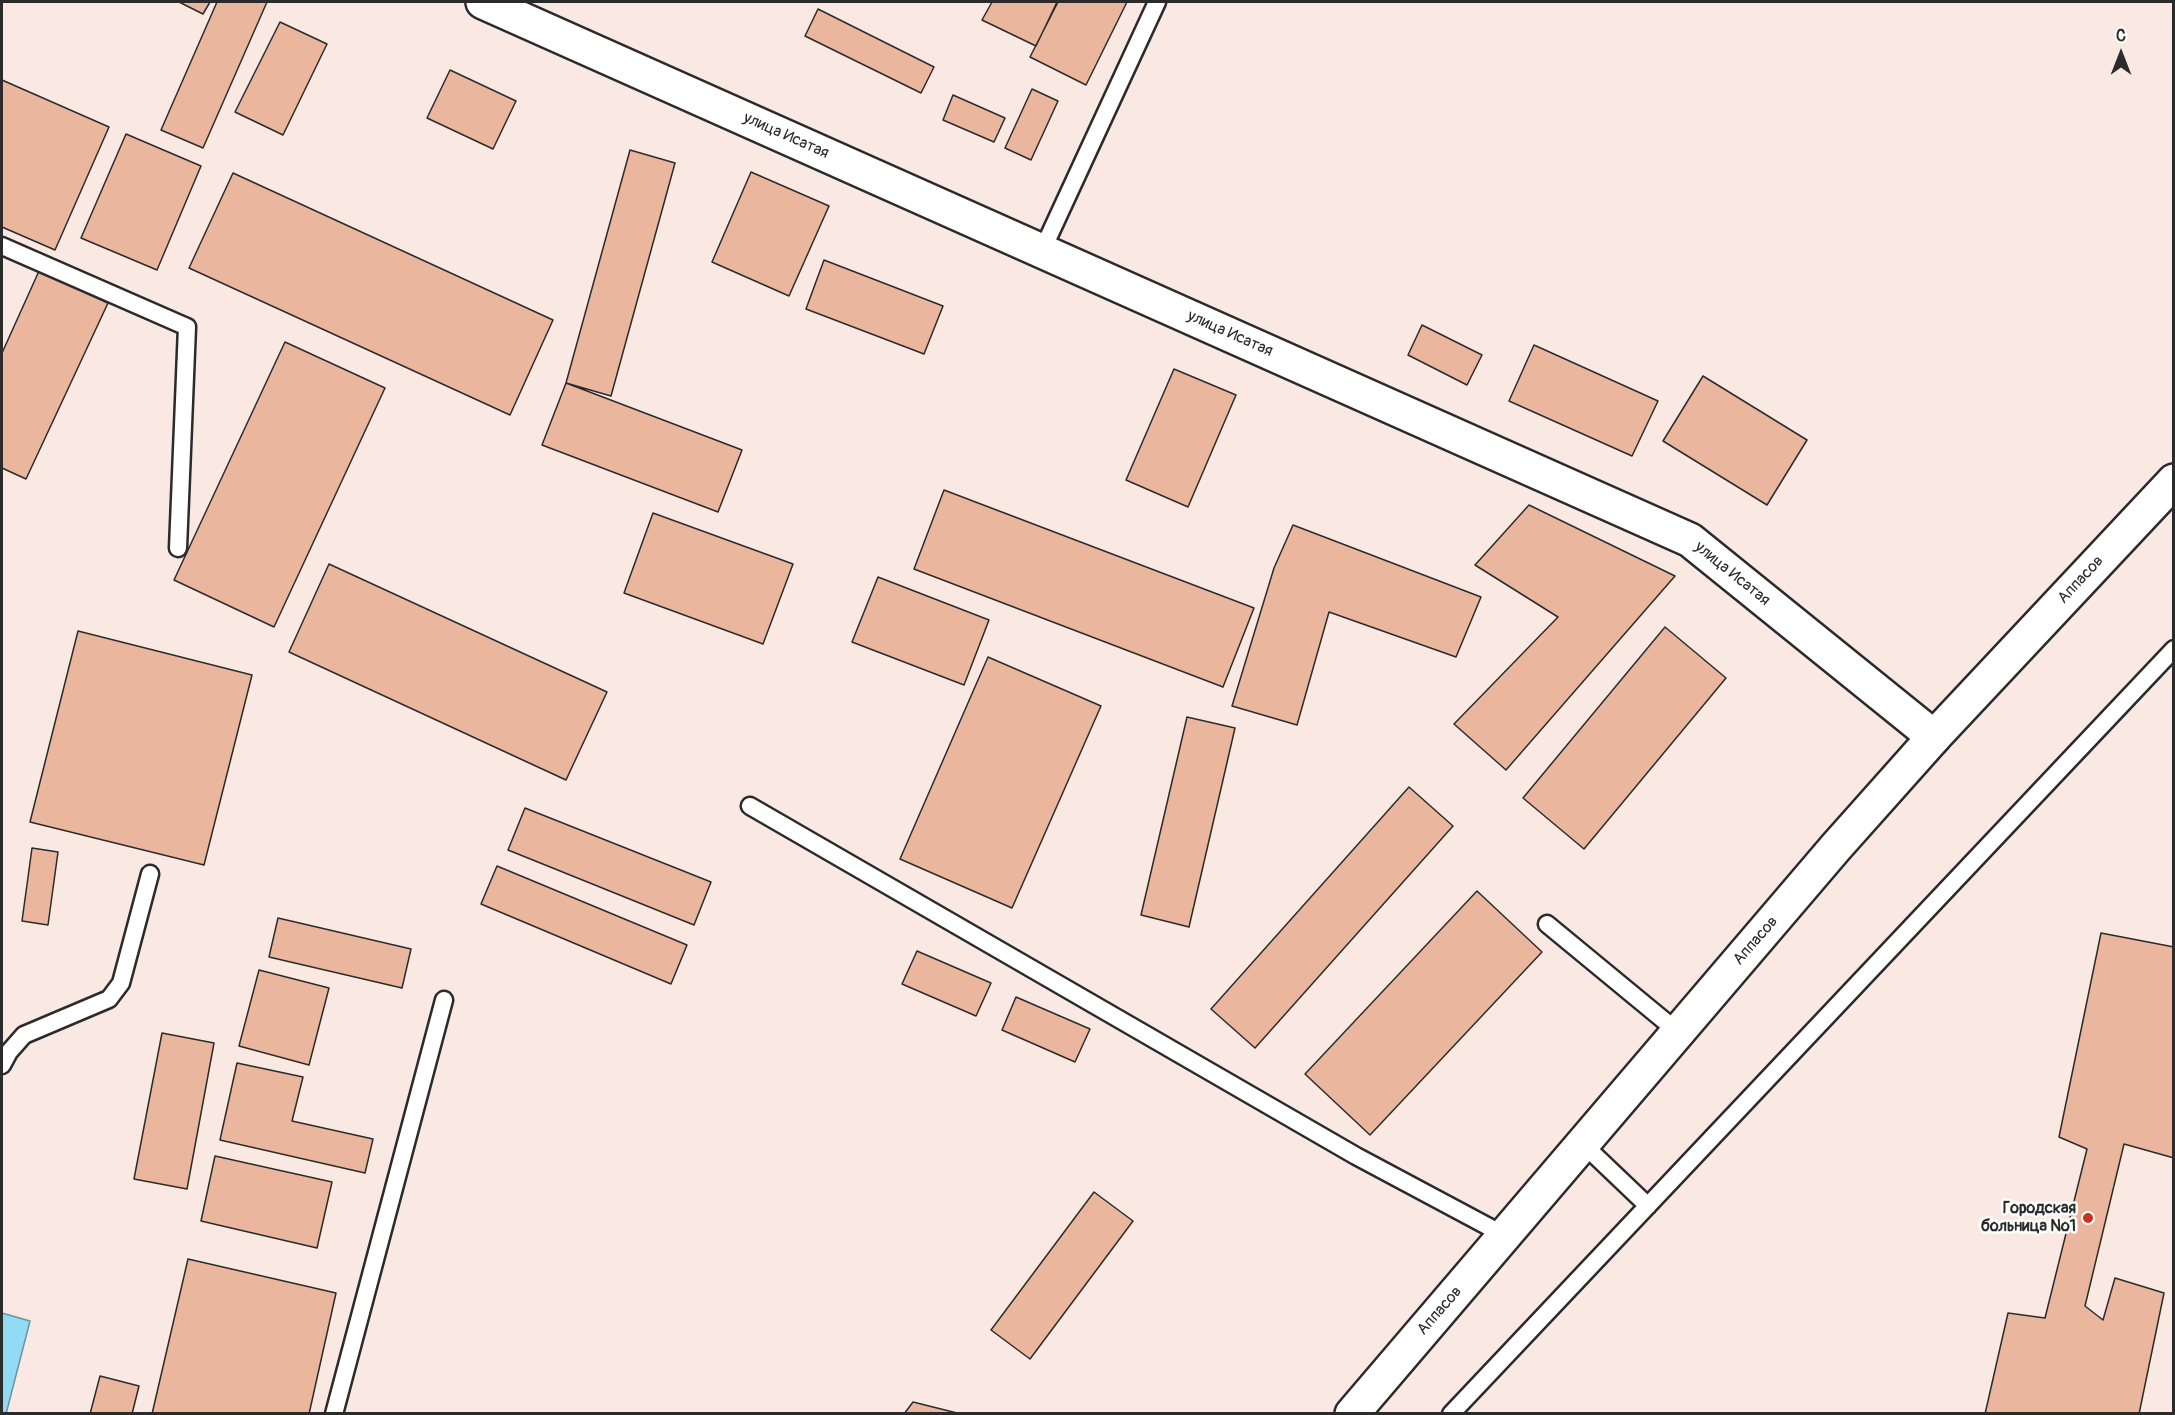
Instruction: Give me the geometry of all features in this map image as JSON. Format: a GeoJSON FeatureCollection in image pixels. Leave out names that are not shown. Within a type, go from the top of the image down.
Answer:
{"type":"FeatureCollection","features":[{"type":"Feature","properties":{"kind":"street","name":"улица Исатая"},"geometry":{"type":"LineString","coordinates":[[483,2],[1690,540],[1934,737]]}},
{"type":"Feature","properties":{"kind":"street","name":"Аппасов"},"geometry":{"type":"LineString","coordinates":[[1352,1413],[1934,737],[2174,481]]}},
{"type":"Feature","properties":{"kind":"lane"},"geometry":{"type":"LineString","coordinates":[[1042,251],[1157,2]]}},
{"type":"Feature","properties":{"kind":"lane"},"geometry":{"type":"LineString","coordinates":[[2,246],[187,327],[178,548]]}},
{"type":"Feature","properties":{"kind":"lane"},"geometry":{"type":"LineString","coordinates":[[1451,1413],[2174,649]]}},
{"type":"Feature","properties":{"kind":"lane"},"geometry":{"type":"LineString","coordinates":[[750,806],[1346,1150],[1504,1235]]}},
{"type":"Feature","properties":{"kind":"lane"},"geometry":{"type":"LineString","coordinates":[[2,1065],[9,1052],[24,1035],[110,999],[121,983],[150,874]]}},
{"type":"Feature","properties":{"kind":"lane"},"geometry":{"type":"LineString","coordinates":[[1547,924],[1678,1032]]}},
{"type":"Feature","properties":{"kind":"lane"},"geometry":{"type":"LineString","coordinates":[[334,1413],[444,1000]]}},
{"type":"Feature","properties":{"kind":"lane"},"geometry":{"type":"LineString","coordinates":[[1583,1144],[1648,1206]]}},
{"type":"Feature","properties":{"kind":"water"},"geometry":{"type":"Polygon","coordinates":[[[2,1313],[30,1321],[6,1414],[2,1413],[2,1313]]]}},
{"type":"Feature","properties":{"kind":"building"},"geometry":{"type":"Polygon","coordinates":[[[179,2],[210,2],[203,14],[179,2]]]}},
{"type":"Feature","properties":{"kind":"building"},"geometry":{"type":"Polygon","coordinates":[[[217,2],[267,2],[203,148],[161,130],[217,2]]]}},
{"type":"Feature","properties":{"kind":"building"},"geometry":{"type":"Polygon","coordinates":[[[992,2],[1057,2],[1036,46],[982,20],[992,2]]]}},
{"type":"Feature","properties":{"kind":"building"},"geometry":{"type":"Polygon","coordinates":[[[1058,2],[1127,2],[1086,85],[1030,57],[1058,2]]]}},
{"type":"Feature","properties":{"kind":"building"},"geometry":{"type":"Polygon","coordinates":[[[818,9],[934,67],[921,93],[805,36],[818,9]]]}},
{"type":"Feature","properties":{"kind":"building"},"geometry":{"type":"Polygon","coordinates":[[[280,22],[327,44],[283,135],[235,112],[280,22]]]}},
{"type":"Feature","properties":{"kind":"building"},"geometry":{"type":"Polygon","coordinates":[[[450,70],[516,101],[493,149],[427,118],[450,70]]]}},
{"type":"Feature","properties":{"kind":"building"},"geometry":{"type":"Polygon","coordinates":[[[2,80],[109,127],[55,250],[2,227],[2,80]]]}},
{"type":"Feature","properties":{"kind":"building"},"geometry":{"type":"Polygon","coordinates":[[[1032,89],[1058,101],[1031,160],[1005,148],[1032,89]]]}},
{"type":"Feature","properties":{"kind":"building"},"geometry":{"type":"Polygon","coordinates":[[[953,95],[1005,118],[994,142],[943,120],[953,95]]]}},
{"type":"Feature","properties":{"kind":"building"},"geometry":{"type":"Polygon","coordinates":[[[126,134],[201,166],[157,270],[81,238],[126,134]]]}},
{"type":"Feature","properties":{"kind":"building"},"geometry":{"type":"Polygon","coordinates":[[[630,150],[675,163],[611,396],[566,383],[630,150]]]}},
{"type":"Feature","properties":{"kind":"building"},"geometry":{"type":"Polygon","coordinates":[[[751,172],[829,206],[789,296],[712,262],[751,172]]]}},
{"type":"Feature","properties":{"kind":"building"},"geometry":{"type":"Polygon","coordinates":[[[233,173],[553,320],[510,415],[189,268],[233,173]]]}},
{"type":"Feature","properties":{"kind":"building"},"geometry":{"type":"Polygon","coordinates":[[[824,260],[943,306],[924,354],[806,309],[824,260]]]}},
{"type":"Feature","properties":{"kind":"building"},"geometry":{"type":"Polygon","coordinates":[[[39,271],[108,303],[26,479],[2,468],[2,353],[39,271]]]}},
{"type":"Feature","properties":{"kind":"building"},"geometry":{"type":"Polygon","coordinates":[[[1422,325],[1482,355],[1467,385],[1408,355],[1422,325]]]}},
{"type":"Feature","properties":{"kind":"building"},"geometry":{"type":"Polygon","coordinates":[[[285,342],[385,388],[274,627],[174,580],[285,342]]]}},
{"type":"Feature","properties":{"kind":"building"},"geometry":{"type":"Polygon","coordinates":[[[1534,345],[1658,401],[1632,456],[1509,401],[1534,345]]]}},
{"type":"Feature","properties":{"kind":"building"},"geometry":{"type":"Polygon","coordinates":[[[1174,369],[1236,395],[1188,507],[1126,480],[1174,369]]]}},
{"type":"Feature","properties":{"kind":"building"},"geometry":{"type":"Polygon","coordinates":[[[1703,376],[1807,440],[1767,505],[1663,441],[1703,376]]]}},
{"type":"Feature","properties":{"kind":"building"},"geometry":{"type":"Polygon","coordinates":[[[566,383],[742,450],[718,512],[542,445],[566,383]]]}},
{"type":"Feature","properties":{"kind":"building"},"geometry":{"type":"Polygon","coordinates":[[[944,490],[1254,608],[1223,687],[914,569],[944,490]]]}},
{"type":"Feature","properties":{"kind":"building"},"geometry":{"type":"Polygon","coordinates":[[[1529,505],[1675,576],[1506,770],[1454,724],[1558,617],[1475,565],[1529,505]]]}},
{"type":"Feature","properties":{"kind":"building"},"geometry":{"type":"Polygon","coordinates":[[[653,513],[793,564],[763,644],[624,593],[653,513]]]}},
{"type":"Feature","properties":{"kind":"building"},"geometry":{"type":"Polygon","coordinates":[[[1293,525],[1481,597],[1456,657],[1329,612],[1297,725],[1232,706],[1274,568],[1293,525]]]}},
{"type":"Feature","properties":{"kind":"building"},"geometry":{"type":"Polygon","coordinates":[[[329,564],[607,692],[566,780],[289,652],[329,564]]]}},
{"type":"Feature","properties":{"kind":"building"},"geometry":{"type":"Polygon","coordinates":[[[878,577],[989,620],[964,685],[852,642],[878,577]]]}},
{"type":"Feature","properties":{"kind":"building"},"geometry":{"type":"Polygon","coordinates":[[[1665,627],[1726,678],[1584,849],[1523,798],[1665,627]]]}},
{"type":"Feature","properties":{"kind":"building"},"geometry":{"type":"Polygon","coordinates":[[[78,631],[252,675],[204,865],[30,822],[78,631]]]}},
{"type":"Feature","properties":{"kind":"building"},"geometry":{"type":"Polygon","coordinates":[[[988,657],[1101,706],[1012,908],[900,859],[988,657]]]}},
{"type":"Feature","properties":{"kind":"building"},"geometry":{"type":"Polygon","coordinates":[[[1187,717],[1235,728],[1189,927],[1141,915],[1187,717]]]}},
{"type":"Feature","properties":{"kind":"building"},"geometry":{"type":"Polygon","coordinates":[[[1409,787],[1453,826],[1255,1048],[1211,1009],[1409,787]]]}},
{"type":"Feature","properties":{"kind":"building"},"geometry":{"type":"Polygon","coordinates":[[[525,808],[711,882],[694,925],[508,850],[525,808]]]}},
{"type":"Feature","properties":{"kind":"building"},"geometry":{"type":"Polygon","coordinates":[[[32,848],[58,852],[48,925],[22,921],[32,848]]]}},
{"type":"Feature","properties":{"kind":"building"},"geometry":{"type":"Polygon","coordinates":[[[497,866],[687,945],[671,984],[481,904],[497,866]]]}},
{"type":"Feature","properties":{"kind":"building"},"geometry":{"type":"Polygon","coordinates":[[[1477,891],[1542,952],[1370,1135],[1305,1074],[1477,891]]]}},
{"type":"Feature","properties":{"kind":"building"},"geometry":{"type":"Polygon","coordinates":[[[278,918],[411,949],[402,988],[269,957],[278,918]]]}},
{"type":"Feature","properties":{"kind":"building","name":"Городская больница №1"},"geometry":{"type":"Polygon","coordinates":[[[2101,933],[2174,947],[2174,1158],[2124,1144],[2085,1306],[2103,1320],[2115,1278],[2164,1293],[2139,1414],[1985,1414],[2008,1313],[2045,1318],[2087,1149],[2059,1137],[2101,933]]]}},
{"type":"Feature","properties":{"kind":"building"},"geometry":{"type":"Polygon","coordinates":[[[917,951],[991,983],[976,1016],[902,984],[917,951]]]}},
{"type":"Feature","properties":{"kind":"building"},"geometry":{"type":"Polygon","coordinates":[[[259,970],[329,988],[309,1065],[239,1046],[259,970]]]}},
{"type":"Feature","properties":{"kind":"building"},"geometry":{"type":"Polygon","coordinates":[[[1016,997],[1090,1029],[1075,1062],[1002,1030],[1016,997]]]}},
{"type":"Feature","properties":{"kind":"building"},"geometry":{"type":"Polygon","coordinates":[[[162,1033],[214,1043],[187,1189],[134,1179],[162,1033]]]}},
{"type":"Feature","properties":{"kind":"building"},"geometry":{"type":"Polygon","coordinates":[[[237,1063],[303,1077],[292,1121],[373,1139],[365,1173],[220,1140],[237,1063]]]}},
{"type":"Feature","properties":{"kind":"building"},"geometry":{"type":"Polygon","coordinates":[[[215,1156],[332,1182],[317,1248],[201,1221],[215,1156]]]}},
{"type":"Feature","properties":{"kind":"building"},"geometry":{"type":"Polygon","coordinates":[[[1094,1192],[1133,1221],[1030,1359],[991,1330],[1094,1192]]]}},
{"type":"Feature","properties":{"kind":"building"},"geometry":{"type":"Polygon","coordinates":[[[188,1259],[336,1293],[309,1414],[152,1414],[188,1259]]]}},
{"type":"Feature","properties":{"kind":"building"},"geometry":{"type":"Polygon","coordinates":[[[100,1376],[139,1386],[132,1414],[90,1414],[100,1376]]]}},
{"type":"Feature","properties":{"kind":"building"},"geometry":{"type":"Polygon","coordinates":[[[913,1402],[961,1414],[904,1414],[913,1402]]]}},
{"type":"Feature","properties":{"kind":"place","name":"Городская больница №1"},"geometry":{"type":"Point","coordinates":[2088,1218]}}]}
